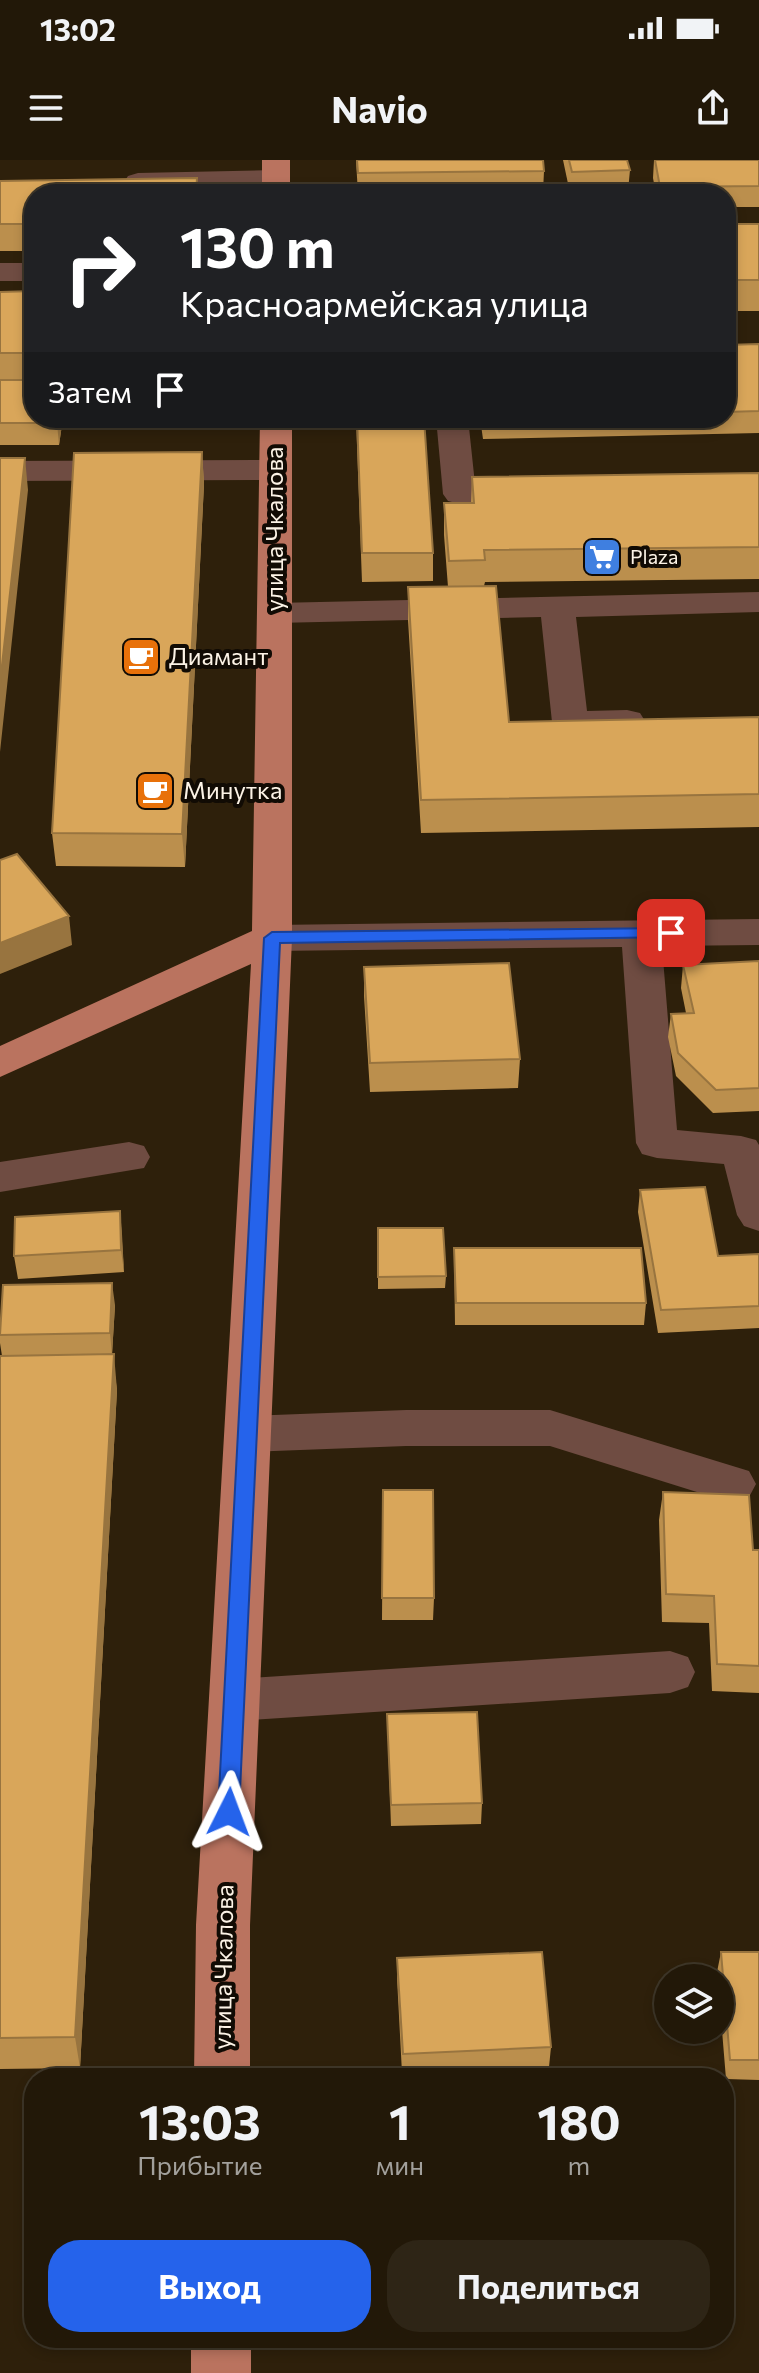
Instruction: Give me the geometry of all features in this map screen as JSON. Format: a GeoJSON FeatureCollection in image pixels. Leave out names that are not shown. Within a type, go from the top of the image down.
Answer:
{"type":"FeatureCollection","features":[{"type":"Feature","properties":{"kind":"main road","name":"улица Чкалова"},"geometry":{"type":"LineString","coordinates":[[222,2068],[223,1925],[272,938],[276,428]]}},
{"type":"Feature","properties":{"kind":"main road"},"geometry":{"type":"LineString","coordinates":[[0,1063],[272,938]]}},
{"type":"Feature","properties":{"kind":"main road"},"geometry":{"type":"LineString","coordinates":[[221,2348],[221,2373]]}},
{"type":"Feature","properties":{"kind":"street"},"geometry":{"type":"LineString","coordinates":[[109,182],[276,178]]}},
{"type":"Feature","properties":{"kind":"street"},"geometry":{"type":"LineString","coordinates":[[0,272],[24,272]]}},
{"type":"Feature","properties":{"kind":"street"},"geometry":{"type":"LineString","coordinates":[[453,428],[460,494],[570,494]]}},
{"type":"Feature","properties":{"kind":"street"},"geometry":{"type":"LineString","coordinates":[[0,471],[275,470]]}},
{"type":"Feature","properties":{"kind":"street"},"geometry":{"type":"LineString","coordinates":[[275,613],[759,602]]}},
{"type":"Feature","properties":{"kind":"street"},"geometry":{"type":"LineString","coordinates":[[557,606],[570,722],[664,720]]}},
{"type":"Feature","properties":{"kind":"street"},"geometry":{"type":"LineString","coordinates":[[272,938],[759,932]]}},
{"type":"Feature","properties":{"kind":"street"},"geometry":{"type":"LineString","coordinates":[[641,934],[657,1143],[741,1151],[759,1215]]}},
{"type":"Feature","properties":{"kind":"street"},"geometry":{"type":"LineString","coordinates":[[0,1177],[129,1157]]}},
{"type":"Feature","properties":{"kind":"street"},"geometry":{"type":"LineString","coordinates":[[248,1434],[550,1428],[732,1484]]}},
{"type":"Feature","properties":{"kind":"street"},"geometry":{"type":"LineString","coordinates":[[234,1700],[670,1672]]}},
{"type":"Feature","properties":{"kind":"building"},"geometry":{"type":"Polygon","coordinates":[[[357,160],[543,160],[544,171],[358,173],[357,160]]]}},
{"type":"Feature","properties":{"kind":"building"},"geometry":{"type":"Polygon","coordinates":[[[569,160],[627,160],[630,170],[572,172],[569,160]]]}},
{"type":"Feature","properties":{"kind":"building"},"geometry":{"type":"Polygon","coordinates":[[[655,160],[759,160],[759,186],[659,184],[655,160]]]}},
{"type":"Feature","properties":{"kind":"building"},"geometry":{"type":"Polygon","coordinates":[[[197,178],[197,184],[24,184],[24,224],[0,224],[0,181],[197,178]]]}},
{"type":"Feature","properties":{"kind":"building"},"geometry":{"type":"Polygon","coordinates":[[[736,224],[759,224],[759,280],[736,280],[736,224]]]}},
{"type":"Feature","properties":{"kind":"building"},"geometry":{"type":"Polygon","coordinates":[[[24,291],[24,353],[0,353],[0,292],[24,291]]]}},
{"type":"Feature","properties":{"kind":"building"},"geometry":{"type":"Polygon","coordinates":[[[759,344],[759,411],[736,412],[736,345],[759,344]]]}},
{"type":"Feature","properties":{"kind":"building"},"geometry":{"type":"Polygon","coordinates":[[[0,380],[24,380],[24,423],[0,423],[0,380]]]}},
{"type":"Feature","properties":{"kind":"building"},"geometry":{"type":"Polygon","coordinates":[[[357,428],[425,428],[433,553],[362,553],[357,428]]]}},
{"type":"Feature","properties":{"kind":"building"},"geometry":{"type":"Polygon","coordinates":[[[202,452],[182,834],[52,833],[74,453],[202,452]]]}},
{"type":"Feature","properties":{"kind":"building"},"geometry":{"type":"Polygon","coordinates":[[[0,458],[25,458],[0,683],[0,458]]]}},
{"type":"Feature","properties":{"kind":"building"},"geometry":{"type":"Polygon","coordinates":[[[759,473],[759,547],[484,550],[485,560],[449,561],[444,503],[474,503],[472,477],[759,473]]]}},
{"type":"Feature","properties":{"kind":"building"},"geometry":{"type":"Polygon","coordinates":[[[496,586],[509,722],[759,717],[759,794],[421,800],[408,587],[496,586]]]}},
{"type":"Feature","properties":{"kind":"building"},"geometry":{"type":"Polygon","coordinates":[[[17,854],[69,916],[0,943],[0,860],[17,854]]]}},
{"type":"Feature","properties":{"kind":"building"},"geometry":{"type":"Polygon","coordinates":[[[759,961],[759,1088],[716,1090],[678,1053],[671,1014],[694,1013],[683,965],[759,961]]]}},
{"type":"Feature","properties":{"kind":"building"},"geometry":{"type":"Polygon","coordinates":[[[509,963],[520,1059],[370,1063],[364,967],[509,963]]]}},
{"type":"Feature","properties":{"kind":"building"},"geometry":{"type":"Polygon","coordinates":[[[705,1187],[718,1256],[759,1254],[759,1306],[661,1310],[640,1190],[705,1187]]]}},
{"type":"Feature","properties":{"kind":"building"},"geometry":{"type":"Polygon","coordinates":[[[120,1211],[121,1250],[14,1256],[15,1217],[120,1211]]]}},
{"type":"Feature","properties":{"kind":"building"},"geometry":{"type":"Polygon","coordinates":[[[378,1228],[443,1228],[446,1276],[378,1277],[378,1228]]]}},
{"type":"Feature","properties":{"kind":"building"},"geometry":{"type":"Polygon","coordinates":[[[454,1248],[641,1248],[646,1303],[456,1303],[454,1248]]]}},
{"type":"Feature","properties":{"kind":"building"},"geometry":{"type":"Polygon","coordinates":[[[112,1283],[110,1333],[0,1335],[3,1285],[112,1283]]]}},
{"type":"Feature","properties":{"kind":"building"},"geometry":{"type":"Polygon","coordinates":[[[114,1354],[75,2037],[0,2038],[0,1356],[114,1354]]]}},
{"type":"Feature","properties":{"kind":"building"},"geometry":{"type":"Polygon","coordinates":[[[383,1490],[433,1490],[434,1598],[382,1598],[383,1490]]]}},
{"type":"Feature","properties":{"kind":"building"},"geometry":{"type":"Polygon","coordinates":[[[663,1492],[749,1495],[753,1550],[759,1550],[759,1666],[717,1664],[714,1596],[666,1594],[663,1492]]]}},
{"type":"Feature","properties":{"kind":"building"},"geometry":{"type":"Polygon","coordinates":[[[477,1712],[482,1803],[391,1805],[387,1714],[477,1712]]]}},
{"type":"Feature","properties":{"kind":"building"},"geometry":{"type":"Polygon","coordinates":[[[542,1952],[551,2047],[403,2054],[397,1958],[542,1952]]]}},
{"type":"Feature","properties":{"kind":"building"},"geometry":{"type":"Polygon","coordinates":[[[721,1952],[759,1952],[759,2060],[730,2060],[729,2044],[734,2044],[734,1964],[722,1964],[721,1952]]]}},
{"type":"Feature","properties":{"kind":"place","name":"Plaza"},"geometry":{"type":"Point","coordinates":[602,557]}},
{"type":"Feature","properties":{"kind":"place","name":"Диамант"},"geometry":{"type":"Point","coordinates":[141,657]}},
{"type":"Feature","properties":{"kind":"place","name":"Минутка"},"geometry":{"type":"Point","coordinates":[155,791]}},
{"type":"Feature","properties":{"kind":"route"},"geometry":{"type":"LineString","coordinates":[[229,1812],[272,938],[671,933]]}}]}
